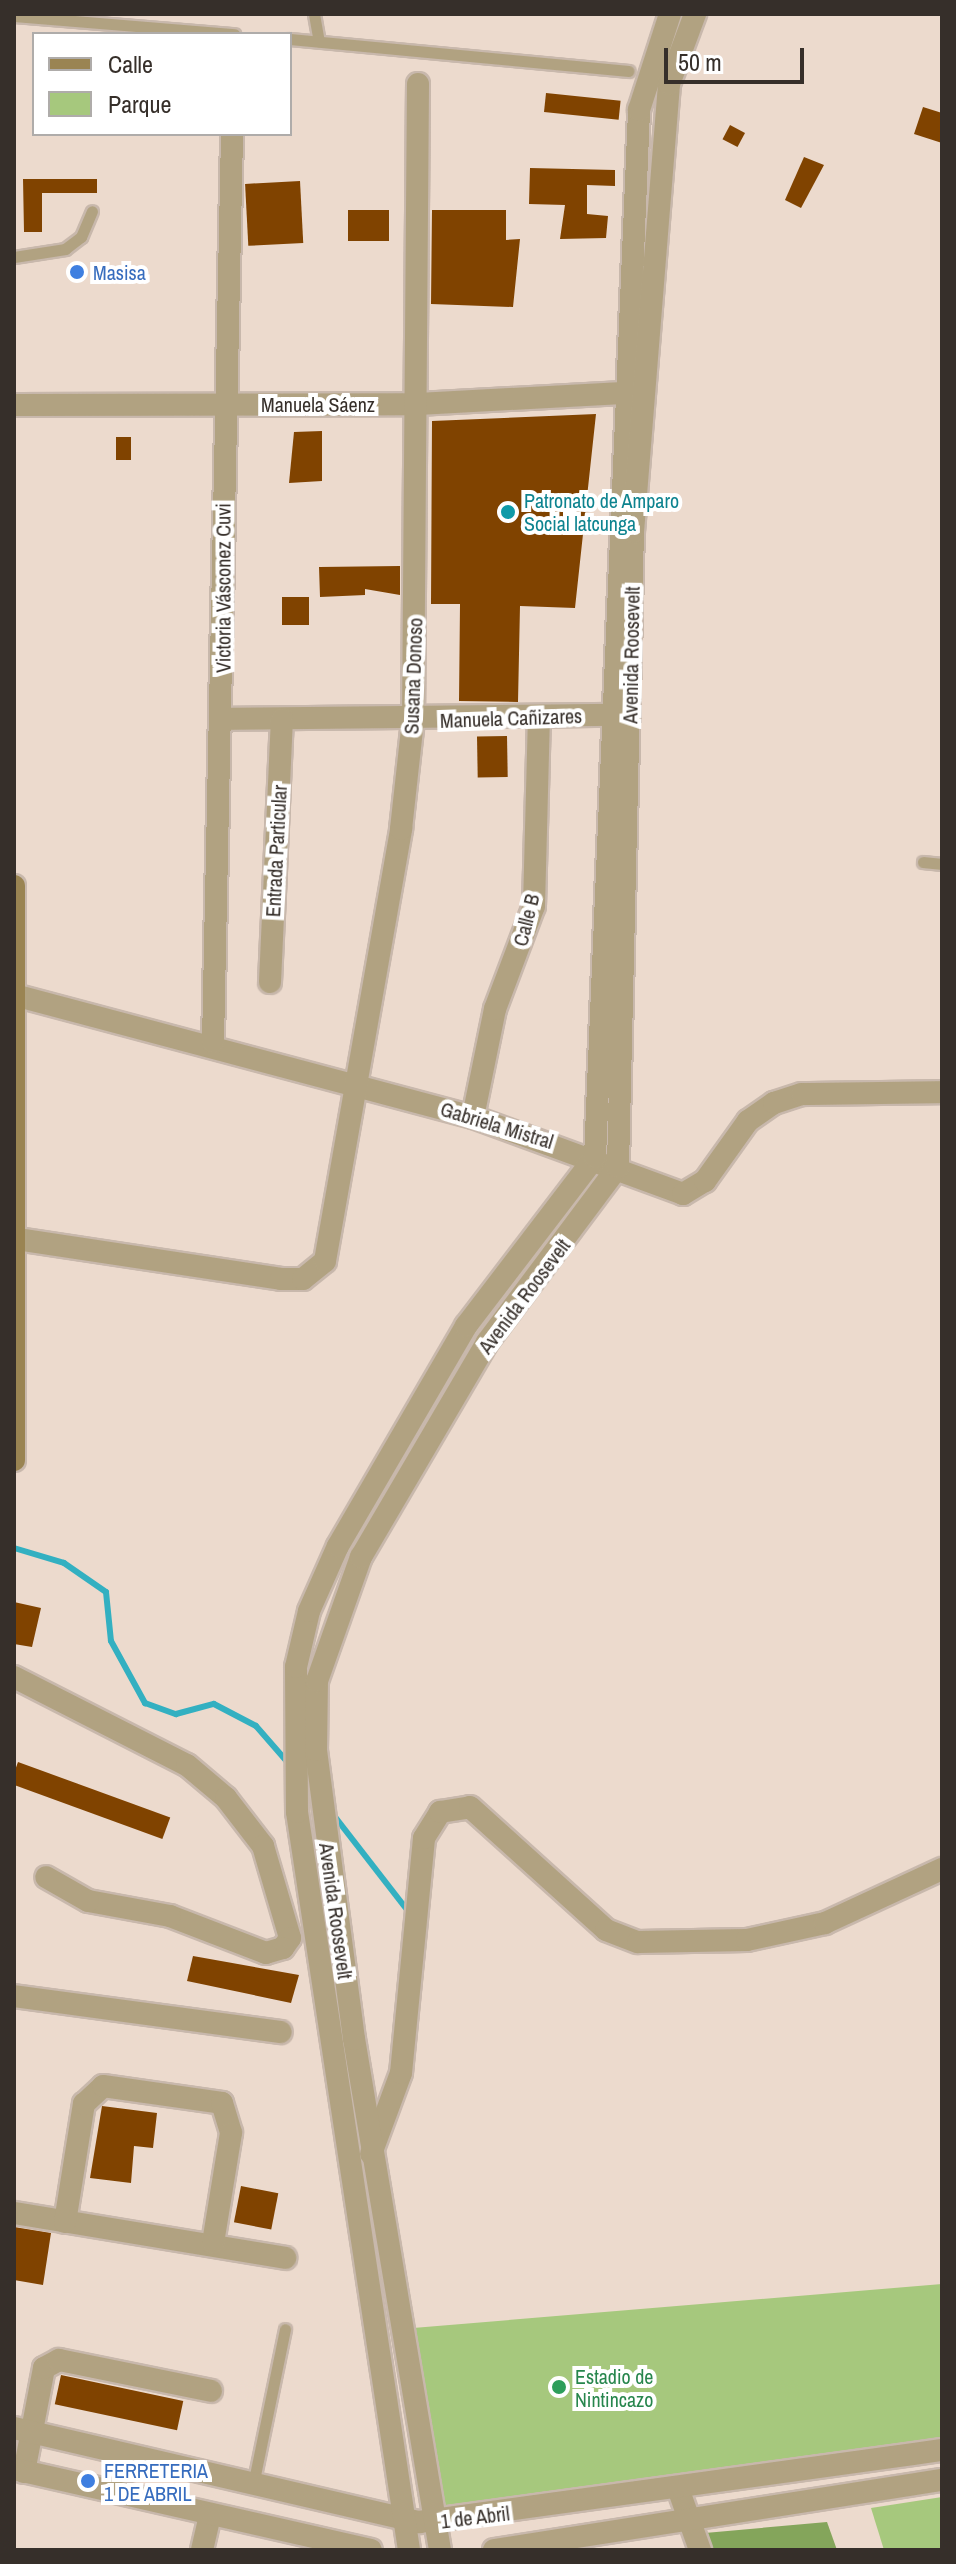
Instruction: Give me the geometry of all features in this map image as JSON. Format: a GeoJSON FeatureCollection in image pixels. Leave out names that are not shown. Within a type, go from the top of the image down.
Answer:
{"type":"FeatureCollection","features":[{"type":"Feature","properties":{"kind":"main road"},"geometry":{"type":"LineString","coordinates":[[14,886],[17,1239],[14,1460]]}},
{"type":"Feature","properties":{"kind":"street","name":"Avenida Roosevelt"},"geometry":{"type":"LineString","coordinates":[[409,2550],[341,2120],[297,1812],[292,1727],[309,1611],[338,1546],[466,1326],[595,1157],[608,715],[639,110],[670,14]]}},
{"type":"Feature","properties":{"kind":"street","name":"Avenida Roosevelt"},"geometry":{"type":"LineString","coordinates":[[440,2550],[365,2116],[324,1826],[316,1750],[317,1681],[361,1557],[487,1342],[618,1167],[633,532],[669,84],[695,14]]}},
{"type":"Feature","properties":{"kind":"street","name":"Susana Donoso"},"geometry":{"type":"LineString","coordinates":[[17,1239],[281,1279],[303,1279],[325,1261],[359,1084],[413,721],[418,404],[418,84]]}},
{"type":"Feature","properties":{"kind":"street","name":"Victoria Vásconez Cuvi"},"geometry":{"type":"LineString","coordinates":[[213,1042],[222,719],[223,404],[232,136]]}},
{"type":"Feature","properties":{"kind":"street","name":"Manuela Sáenz"},"geometry":{"type":"LineString","coordinates":[[14,405],[418,404],[623,393]]}},
{"type":"Feature","properties":{"kind":"street","name":"Manuela Cañizares"},"geometry":{"type":"LineString","coordinates":[[222,719],[413,721],[608,715]]}},
{"type":"Feature","properties":{"kind":"street","name":"Calle B"},"geometry":{"type":"LineString","coordinates":[[473,1117],[495,1009],[534,906],[539,717]]}},
{"type":"Feature","properties":{"kind":"street","name":"Entrada Particular"},"geometry":{"type":"LineString","coordinates":[[270,982],[282,719]]}},
{"type":"Feature","properties":{"kind":"street","name":"Gabriela Mistral"},"geometry":{"type":"LineString","coordinates":[[14,995],[213,1042],[473,1117],[595,1157],[618,1167],[648,1187],[683,1194],[705,1181],[748,1121],[774,1103],[802,1094],[942,1092]]}},
{"type":"Feature","properties":{"kind":"street"},"geometry":{"type":"LineString","coordinates":[[14,1677],[187,1765],[226,1798],[269,1860],[290,1938],[283,1948],[266,1953],[170,1916],[88,1901],[46,1877]]}},
{"type":"Feature","properties":{"kind":"street"},"geometry":{"type":"LineString","coordinates":[[371,2154],[401,2073],[424,1838],[440,1812],[470,1807],[606,1930],[638,1942],[747,1940],[825,1923],[942,1869]]}},
{"type":"Feature","properties":{"kind":"street"},"geometry":{"type":"LineString","coordinates":[[14,1996],[281,2032]]}},
{"type":"Feature","properties":{"kind":"street"},"geometry":{"type":"LineString","coordinates":[[65,2222],[84,2104],[103,2086],[222,2103],[231,2133],[213,2243]]}},
{"type":"Feature","properties":{"kind":"street"},"geometry":{"type":"LineString","coordinates":[[341,2120],[365,2116]]}},
{"type":"Feature","properties":{"kind":"street"},"geometry":{"type":"LineString","coordinates":[[14,2213],[213,2243],[285,2258]]}},
{"type":"Feature","properties":{"kind":"street"},"geometry":{"type":"LineString","coordinates":[[211,2391],[59,2360],[44,2368],[24,2430],[19,2471],[371,2550]]}},
{"type":"Feature","properties":{"kind":"street","name":"1 de Abril"},"geometry":{"type":"LineString","coordinates":[[24,2430],[402,2520],[433,2522],[679,2491],[942,2450]]}},
{"type":"Feature","properties":{"kind":"street","name":"1 de Abril"},"geometry":{"type":"LineString","coordinates":[[494,2550],[942,2480]]}},
{"type":"Feature","properties":{"kind":"street"},"geometry":{"type":"LineString","coordinates":[[679,2491],[700,2550]]}},
{"type":"Feature","properties":{"kind":"street"},"geometry":{"type":"LineString","coordinates":[[202,2550],[210,2514]]}},
{"type":"Feature","properties":{"kind":"lane"},"geometry":{"type":"LineString","coordinates":[[314,14],[319,42]]}},
{"type":"Feature","properties":{"kind":"lane"},"geometry":{"type":"LineString","coordinates":[[14,16],[47,15],[214,32]]}},
{"type":"Feature","properties":{"kind":"lane"},"geometry":{"type":"LineString","coordinates":[[292,39],[628,71]]}},
{"type":"Feature","properties":{"kind":"lane"},"geometry":{"type":"LineString","coordinates":[[14,257],[65,249],[81,237],[92,211]]}},
{"type":"Feature","properties":{"kind":"lane"},"geometry":{"type":"LineString","coordinates":[[923,862],[942,864]]}},
{"type":"Feature","properties":{"kind":"lane"},"geometry":{"type":"LineString","coordinates":[[252,2486],[285,2329]]}},
{"type":"Feature","properties":{"kind":"green space"},"geometry":{"type":"Polygon","coordinates":[[[942,2284],[942,2442],[431,2508],[401,2329],[942,2284]]]}},
{"type":"Feature","properties":{"kind":"green space"},"geometry":{"type":"Polygon","coordinates":[[[942,2497],[942,2550],[884,2550],[871,2508],[942,2497]]]}},
{"type":"Feature","properties":{"kind":"green space"},"geometry":{"type":"Polygon","coordinates":[[[827,2522],[837,2550],[711,2550],[705,2533],[827,2522]]]}},
{"type":"Feature","properties":{"kind":"building"},"geometry":{"type":"Polygon","coordinates":[[[546,93],[621,101],[619,120],[544,112],[546,93]]]}},
{"type":"Feature","properties":{"kind":"building"},"geometry":{"type":"Polygon","coordinates":[[[923,107],[942,113],[942,143],[914,134],[923,107]]]}},
{"type":"Feature","properties":{"kind":"building"},"geometry":{"type":"Polygon","coordinates":[[[730,125],[745,133],[737,147],[722,139],[730,125]]]}},
{"type":"Feature","properties":{"kind":"building"},"geometry":{"type":"Polygon","coordinates":[[[804,157],[824,165],[801,208],[785,200],[804,157]]]}},
{"type":"Feature","properties":{"kind":"building"},"geometry":{"type":"Polygon","coordinates":[[[530,168],[615,170],[615,186],[587,185],[587,214],[608,216],[606,238],[560,239],[565,205],[529,204],[530,168]]]}},
{"type":"Feature","properties":{"kind":"building"},"geometry":{"type":"Polygon","coordinates":[[[23,179],[97,179],[97,193],[42,193],[42,232],[24,232],[23,179]]]}},
{"type":"Feature","properties":{"kind":"building"},"geometry":{"type":"Polygon","coordinates":[[[300,181],[303,243],[248,246],[245,184],[300,181]]]}},
{"type":"Feature","properties":{"kind":"building"},"geometry":{"type":"Polygon","coordinates":[[[348,210],[389,210],[389,241],[348,241],[348,210]]]}},
{"type":"Feature","properties":{"kind":"building"},"geometry":{"type":"Polygon","coordinates":[[[432,210],[506,210],[506,240],[520,239],[513,307],[431,304],[432,210]]]}},
{"type":"Feature","properties":{"kind":"building","name":"Patronato de Amparo Social latcunga"},"geometry":{"type":"Polygon","coordinates":[[[596,414],[575,608],[520,606],[518,702],[459,701],[460,604],[431,604],[432,421],[596,414]]]}},
{"type":"Feature","properties":{"kind":"building"},"geometry":{"type":"Polygon","coordinates":[[[322,431],[322,481],[289,483],[294,432],[322,431]]]}},
{"type":"Feature","properties":{"kind":"building"},"geometry":{"type":"Polygon","coordinates":[[[116,437],[131,437],[131,460],[116,460],[116,437]]]}},
{"type":"Feature","properties":{"kind":"building"},"geometry":{"type":"Polygon","coordinates":[[[400,566],[400,595],[365,589],[365,595],[320,597],[319,567],[400,566]]]}},
{"type":"Feature","properties":{"kind":"building"},"geometry":{"type":"Polygon","coordinates":[[[282,597],[309,597],[309,625],[282,625],[282,597]]]}},
{"type":"Feature","properties":{"kind":"building"},"geometry":{"type":"Polygon","coordinates":[[[507,736],[508,777],[478,778],[477,737],[507,736]]]}},
{"type":"Feature","properties":{"kind":"building"},"geometry":{"type":"Polygon","coordinates":[[[14,1602],[41,1608],[32,1647],[14,1644],[14,1602]]]}},
{"type":"Feature","properties":{"kind":"building"},"geometry":{"type":"Polygon","coordinates":[[[18,1762],[170,1817],[162,1839],[14,1785],[18,1762]]]}},
{"type":"Feature","properties":{"kind":"building"},"geometry":{"type":"Polygon","coordinates":[[[193,1956],[299,1975],[291,2003],[187,1981],[193,1956]]]}},
{"type":"Feature","properties":{"kind":"building"},"geometry":{"type":"Polygon","coordinates":[[[102,2106],[157,2113],[153,2148],[134,2146],[131,2183],[90,2178],[102,2106]]]}},
{"type":"Feature","properties":{"kind":"building"},"geometry":{"type":"Polygon","coordinates":[[[241,2186],[278,2193],[271,2230],[234,2222],[241,2186]]]}},
{"type":"Feature","properties":{"kind":"building"},"geometry":{"type":"Polygon","coordinates":[[[14,2227],[51,2233],[43,2285],[14,2280],[14,2227]]]}},
{"type":"Feature","properties":{"kind":"building"},"geometry":{"type":"Polygon","coordinates":[[[61,2375],[183,2401],[177,2430],[55,2404],[61,2375]]]}},
{"type":"Feature","properties":{"kind":"waterway"},"geometry":{"type":"LineString","coordinates":[[14,1548],[64,1563],[106,1592],[111,1641],[145,1703],[176,1714],[214,1704],[256,1726],[290,1765]]}},
{"type":"Feature","properties":{"kind":"waterway"},"geometry":{"type":"LineString","coordinates":[[332,1813],[408,1911]]}},
{"type":"Feature","properties":{"kind":"place","name":"Masisa"},"geometry":{"type":"Point","coordinates":[77,272]}},
{"type":"Feature","properties":{"kind":"place","name":"Patronato de Amparo Social latcunga"},"geometry":{"type":"Point","coordinates":[508,512]}},
{"type":"Feature","properties":{"kind":"place","name":"Estadio de Nintincazo"},"geometry":{"type":"Point","coordinates":[559,2387]}},
{"type":"Feature","properties":{"kind":"place","name":"FERRETERIA 1 DE ABRIL"},"geometry":{"type":"Point","coordinates":[88,2481]}}]}
